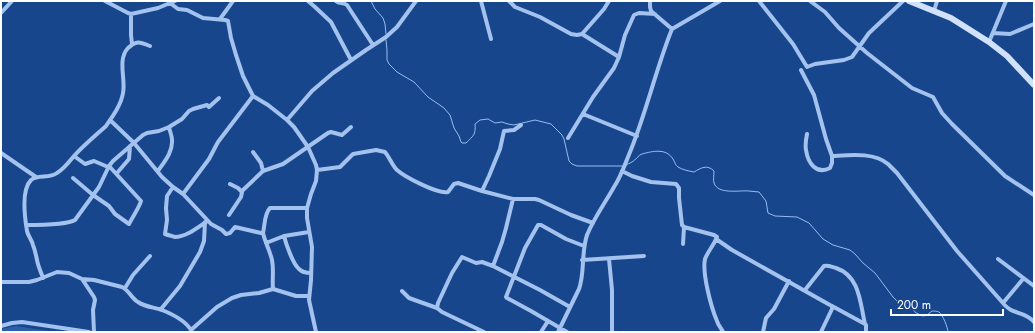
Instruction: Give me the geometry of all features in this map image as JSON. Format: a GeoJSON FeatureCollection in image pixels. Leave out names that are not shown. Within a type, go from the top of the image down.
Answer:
{"type":"FeatureCollection","features":[{"type":"Feature","properties":{"kind":"street"},"geometry":{"type":"LineString","coordinates":[[1,13],[12,1]]}},
{"type":"Feature","properties":{"kind":"street"},"geometry":{"type":"LineString","coordinates":[[105,1],[131,14],[158,8],[175,1]]}},
{"type":"Feature","properties":{"kind":"street"},"geometry":{"type":"LineString","coordinates":[[220,19],[233,1]]}},
{"type":"Feature","properties":{"kind":"street"},"geometry":{"type":"LineString","coordinates":[[308,1],[331,22],[351,60]]}},
{"type":"Feature","properties":{"kind":"street"},"geometry":{"type":"LineString","coordinates":[[336,1],[346,5],[373,45]]}},
{"type":"Feature","properties":{"kind":"street"},"geometry":{"type":"LineString","coordinates":[[287,120],[312,92],[333,73],[386,37],[397,27],[416,1]]}},
{"type":"Feature","properties":{"kind":"street"},"geometry":{"type":"LineString","coordinates":[[481,1],[491,39]]}},
{"type":"Feature","properties":{"kind":"street"},"geometry":{"type":"LineString","coordinates":[[509,1],[515,7],[540,17],[571,34],[582,34],[619,57]]}},
{"type":"Feature","properties":{"kind":"street"},"geometry":{"type":"LineString","coordinates":[[582,34],[609,1]]}},
{"type":"Feature","properties":{"kind":"street"},"geometry":{"type":"LineString","coordinates":[[650,1],[651,11],[672,29]]}},
{"type":"Feature","properties":{"kind":"street"},"geometry":{"type":"LineString","coordinates":[[558,332],[581,282],[584,246],[592,223],[615,186],[637,136],[672,29],[720,1]]}},
{"type":"Feature","properties":{"kind":"street"},"geometry":{"type":"LineString","coordinates":[[810,1],[825,12],[867,53],[912,88],[933,97],[942,113],[952,124],[1005,176],[1034,195]]}},
{"type":"Feature","properties":{"kind":"street"},"geometry":{"type":"LineString","coordinates":[[761,2],[793,44],[807,67],[852,57],[869,33],[903,1]]}},
{"type":"Feature","properties":{"kind":"street"},"geometry":{"type":"LineString","coordinates":[[909,1],[951,18],[989,42],[1007,56],[1034,85]]}},
{"type":"Feature","properties":{"kind":"street"},"geometry":{"type":"LineString","coordinates":[[934,11],[937,1]]}},
{"type":"Feature","properties":{"kind":"street"},"geometry":{"type":"LineString","coordinates":[[989,42],[1006,1]]}},
{"type":"Feature","properties":{"kind":"street"},"geometry":{"type":"LineString","coordinates":[[1,4],[6,6]]}},
{"type":"Feature","properties":{"kind":"street"},"geometry":{"type":"LineString","coordinates":[[170,4],[178,9],[186,10],[203,18],[228,21],[236,55],[243,76],[253,96],[268,105],[287,120],[301,136],[314,158],[317,170],[316,181],[311,194],[307,218],[312,247],[309,300],[316,332]]}},
{"type":"Feature","properties":{"kind":"street"},"geometry":{"type":"LineString","coordinates":[[568,138],[593,97],[614,68],[619,57],[625,35],[634,15],[639,13],[655,14]]}},
{"type":"Feature","properties":{"kind":"street"},"geometry":{"type":"LineString","coordinates":[[131,14],[132,44]]}},
{"type":"Feature","properties":{"kind":"street"},"geometry":{"type":"LineString","coordinates":[[993,33],[1010,34],[1034,24]]}},
{"type":"Feature","properties":{"kind":"street"},"geometry":{"type":"LineString","coordinates":[[1,153],[36,177],[56,174],[106,126],[120,103],[124,83],[122,61],[123,55],[132,44],[137,42],[150,46]]}},
{"type":"Feature","properties":{"kind":"street"},"geometry":{"type":"LineString","coordinates":[[801,70],[814,95],[832,156],[830,168],[825,171],[817,169],[811,164],[806,151],[807,134]]}},
{"type":"Feature","properties":{"kind":"street"},"geometry":{"type":"LineString","coordinates":[[183,194],[209,159],[218,142],[253,96]]}},
{"type":"Feature","properties":{"kind":"street"},"geometry":{"type":"LineString","coordinates":[[26,224],[62,224],[72,222],[99,187],[113,161],[132,144],[144,134],[169,128],[182,119],[189,111],[206,106],[209,107],[219,98]]}},
{"type":"Feature","properties":{"kind":"street"},"geometry":{"type":"LineString","coordinates":[[582,114],[637,136]]}},
{"type":"Feature","properties":{"kind":"street"},"geometry":{"type":"LineString","coordinates":[[110,120],[162,177],[183,194],[206,221],[226,234],[230,233],[235,227],[263,233]]}},
{"type":"Feature","properties":{"kind":"street"},"geometry":{"type":"LineString","coordinates":[[482,192],[500,149],[504,131],[514,130],[521,125]]}},
{"type":"Feature","properties":{"kind":"street"},"geometry":{"type":"LineString","coordinates":[[229,215],[241,197],[242,191],[263,171],[283,164],[328,133],[331,132],[342,135],[351,127]]}},
{"type":"Feature","properties":{"kind":"street"},"geometry":{"type":"LineString","coordinates":[[158,171],[171,150],[172,141],[169,128]]}},
{"type":"Feature","properties":{"kind":"street"},"geometry":{"type":"LineString","coordinates":[[117,173],[129,159],[132,144]]}},
{"type":"Feature","properties":{"kind":"street"},"geometry":{"type":"LineString","coordinates":[[317,170],[340,167],[353,154],[376,150],[385,152],[398,170],[404,175],[425,186],[443,192],[448,192],[454,184],[458,183],[482,192],[513,199],[540,200],[592,223]]}},
{"type":"Feature","properties":{"kind":"street"},"geometry":{"type":"LineString","coordinates":[[253,152],[261,163],[263,171]]}},
{"type":"Feature","properties":{"kind":"street"},"geometry":{"type":"LineString","coordinates":[[832,156],[857,155],[875,157],[887,163],[897,173],[957,251],[1003,303],[1011,310],[1030,317],[1034,322]]}},
{"type":"Feature","properties":{"kind":"street"},"geometry":{"type":"LineString","coordinates":[[73,178],[109,206],[115,214],[129,224],[141,203],[141,200],[117,173],[109,167],[94,161],[84,164],[74,156]]}},
{"type":"Feature","properties":{"kind":"street"},"geometry":{"type":"LineString","coordinates":[[622,170],[632,176],[651,182],[673,184],[678,186],[682,225],[684,227],[683,244]]}},
{"type":"Feature","properties":{"kind":"street"},"geometry":{"type":"LineString","coordinates":[[36,177],[32,179],[27,188],[24,203],[28,236],[34,245],[43,278]]}},
{"type":"Feature","properties":{"kind":"street"},"geometry":{"type":"LineString","coordinates":[[230,184],[242,191]]}},
{"type":"Feature","properties":{"kind":"street"},"geometry":{"type":"LineString","coordinates":[[173,187],[167,196],[167,220],[165,234],[175,237],[184,235],[195,230],[206,221]]}},
{"type":"Feature","properties":{"kind":"street"},"geometry":{"type":"LineString","coordinates":[[493,266],[504,235],[513,199]]}},
{"type":"Feature","properties":{"kind":"street"},"geometry":{"type":"LineString","coordinates":[[273,289],[272,259],[263,233],[266,213],[270,208],[308,208]]}},
{"type":"Feature","properties":{"kind":"street"},"geometry":{"type":"LineString","coordinates":[[161,310],[180,286],[200,252],[204,242],[206,221]]}},
{"type":"Feature","properties":{"kind":"street"},"geometry":{"type":"LineString","coordinates":[[567,332],[507,298],[506,296],[525,248],[538,225],[541,225],[566,239],[584,246]]}},
{"type":"Feature","properties":{"kind":"street"},"geometry":{"type":"LineString","coordinates":[[684,227],[716,236],[716,239],[732,250],[865,324]]}},
{"type":"Feature","properties":{"kind":"street"},"geometry":{"type":"LineString","coordinates":[[266,243],[284,236],[309,232]]}},
{"type":"Feature","properties":{"kind":"street"},"geometry":{"type":"LineString","coordinates":[[284,236],[298,269],[303,272],[311,273]]}},
{"type":"Feature","properties":{"kind":"street"},"geometry":{"type":"LineString","coordinates":[[716,239],[708,252],[704,269],[710,302],[717,323],[723,332]]}},
{"type":"Feature","properties":{"kind":"street"},"geometry":{"type":"LineString","coordinates":[[125,288],[133,275],[150,256]]}},
{"type":"Feature","properties":{"kind":"street"},"geometry":{"type":"LineString","coordinates":[[582,260],[644,256]]}},
{"type":"Feature","properties":{"kind":"street"},"geometry":{"type":"LineString","coordinates":[[437,308],[461,258],[476,263],[482,262],[493,266],[570,307]]}},
{"type":"Feature","properties":{"kind":"street"},"geometry":{"type":"LineString","coordinates":[[609,259],[612,290],[612,332]]}},
{"type":"Feature","properties":{"kind":"street"},"geometry":{"type":"LineString","coordinates":[[998,260],[1034,286]]}},
{"type":"Feature","properties":{"kind":"street"},"geometry":{"type":"LineString","coordinates":[[804,290],[824,266],[827,265],[840,269],[850,277],[858,290],[867,328],[866,332]]}},
{"type":"Feature","properties":{"kind":"street"},"geometry":{"type":"LineString","coordinates":[[1,282],[29,282],[57,272],[69,273],[82,279],[122,286],[138,302],[161,310],[182,321],[191,331],[217,307],[232,298],[241,295],[273,289],[296,296],[309,296]]}},
{"type":"Feature","properties":{"kind":"street"},"geometry":{"type":"LineString","coordinates":[[82,279],[95,300],[93,310],[94,332]]}},
{"type":"Feature","properties":{"kind":"street"},"geometry":{"type":"LineString","coordinates":[[1003,303],[1023,279]]}},
{"type":"Feature","properties":{"kind":"street"},"geometry":{"type":"LineString","coordinates":[[763,332],[766,318],[774,309],[789,281]]}},
{"type":"Feature","properties":{"kind":"street"},"geometry":{"type":"LineString","coordinates":[[402,291],[409,298],[437,308],[442,312],[484,332]]}},
{"type":"Feature","properties":{"kind":"street"},"geometry":{"type":"LineString","coordinates":[[821,332],[832,306]]}},
{"type":"Feature","properties":{"kind":"street"},"geometry":{"type":"LineString","coordinates":[[541,332],[548,321]]}},
{"type":"Feature","properties":{"kind":"street"},"geometry":{"type":"LineString","coordinates":[[1,326],[22,322],[89,332]]}},
{"type":"Feature","properties":{"kind":"shaded area"},"geometry":{"type":"Polygon","coordinates":[[[16,326],[55,332],[1,332],[1,329],[16,326]]]}},
{"type":"Feature","properties":{"kind":"waterway"},"geometry":{"type":"LineString","coordinates":[[371,1],[375,9],[383,18],[386,34]]}},
{"type":"Feature","properties":{"kind":"waterway"},"geometry":{"type":"LineString","coordinates":[[386,40],[387,60],[389,64],[397,72],[414,82],[428,97],[444,108],[450,115],[454,128],[462,143],[466,143],[472,137],[475,131],[475,124],[480,120],[488,119],[495,123],[502,122],[514,125],[535,120],[551,124],[562,135],[569,161],[572,164],[577,166],[623,166]]}},
{"type":"Feature","properties":{"kind":"waterway"},"geometry":{"type":"LineString","coordinates":[[626,165],[639,155],[659,151],[667,153],[677,166],[684,170],[694,172],[704,167],[711,169],[714,171],[714,183],[716,187],[724,191],[759,192],[766,201],[768,213],[775,216],[797,217],[809,223],[823,239],[833,245],[850,250],[875,273],[897,301],[907,302],[916,313],[923,316],[932,311],[939,312],[945,322],[948,332]]}}]}
